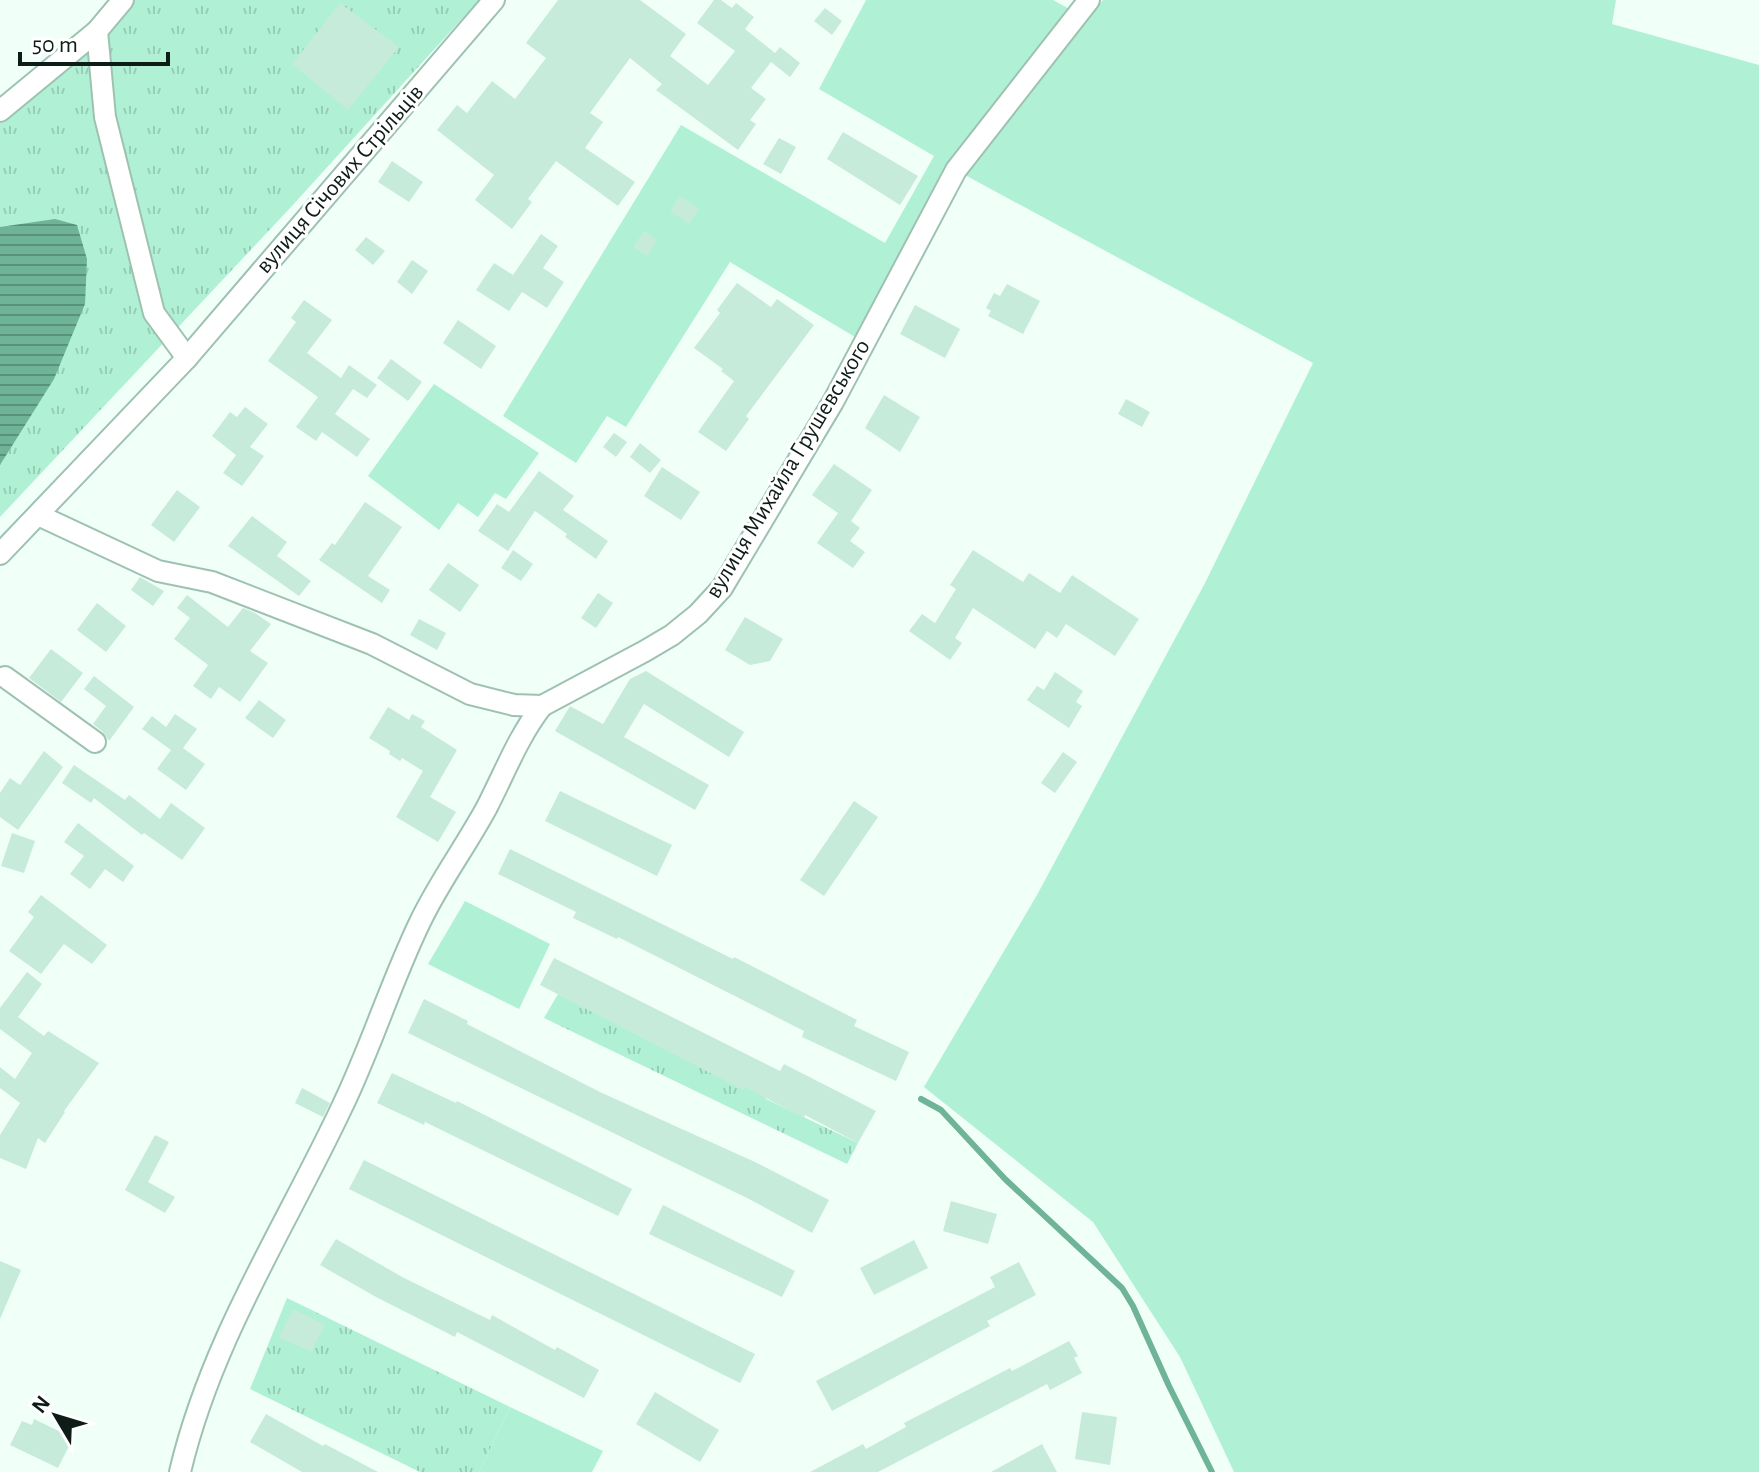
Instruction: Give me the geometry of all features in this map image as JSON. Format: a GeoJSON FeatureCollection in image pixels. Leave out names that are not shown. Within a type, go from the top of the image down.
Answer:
{"type":"FeatureCollection","features":[{"type":"Feature","properties":{"kind":"street"},"geometry":{"type":"LineString","coordinates":[[0,111],[97,31],[123,0]]}},
{"type":"Feature","properties":{"kind":"street","name":"вулиця Січових Стрільців"},"geometry":{"type":"LineString","coordinates":[[0,554],[187,358],[494,0]]}},
{"type":"Feature","properties":{"kind":"street","name":"вулиця Михайла Грушевського"},"geometry":{"type":"LineString","coordinates":[[542,706],[672,635],[698,614],[722,588],[833,402],[956,170],[1089,0]]}},
{"type":"Feature","properties":{"kind":"street"},"geometry":{"type":"LineString","coordinates":[[97,31],[105,117],[154,313],[187,358]]}},
{"type":"Feature","properties":{"kind":"street"},"geometry":{"type":"LineString","coordinates":[[38,515],[158,571],[212,582],[372,644],[470,694],[514,705],[542,706]]}},
{"type":"Feature","properties":{"kind":"street"},"geometry":{"type":"LineString","coordinates":[[2,680],[95,742]]}},
{"type":"Feature","properties":{"kind":"street"},"geometry":{"type":"LineString","coordinates":[[180,1472],[218,1355],[344,1103],[418,925],[481,817],[519,737],[542,706]]}},
{"type":"Feature","properties":{"kind":"green space"},"geometry":{"type":"Polygon","coordinates":[[[134,0],[479,0],[291,207],[0,517],[0,115],[110,27],[134,0]]]}},
{"type":"Feature","properties":{"kind":"green space"},"geometry":{"type":"Polygon","coordinates":[[[866,0],[1053,0],[1073,11],[971,138],[860,340],[730,262],[626,427],[607,416],[576,463],[503,416],[681,125],[885,243],[934,156],[819,89],[866,0]]]}},
{"type":"Feature","properties":{"kind":"green space"},"geometry":{"type":"Polygon","coordinates":[[[1103,0],[1616,0],[1612,24],[1759,65],[1759,1472],[1234,1472],[1180,1357],[1093,1222],[924,1087],[1037,895],[1205,583],[1313,363],[965,175],[1103,0]]]}},
{"type":"Feature","properties":{"kind":"green space"},"geometry":{"type":"Polygon","coordinates":[[[434,384],[539,453],[506,499],[495,493],[478,517],[458,503],[439,530],[368,476],[434,384]]]}},
{"type":"Feature","properties":{"kind":"green space"},"geometry":{"type":"Polygon","coordinates":[[[465,901],[550,944],[519,1009],[428,964],[465,901]]]}},
{"type":"Feature","properties":{"kind":"green space"},"geometry":{"type":"Polygon","coordinates":[[[558,994],[743,1089],[752,1073],[766,1099],[858,1143],[847,1164],[544,1018],[558,994]]]}},
{"type":"Feature","properties":{"kind":"green space"},"geometry":{"type":"Polygon","coordinates":[[[287,1298],[510,1407],[479,1472],[420,1472],[250,1389],[287,1298]]]}},
{"type":"Feature","properties":{"kind":"green space"},"geometry":{"type":"Polygon","coordinates":[[[510,1407],[603,1451],[592,1472],[479,1472],[510,1407]]]}},
{"type":"Feature","properties":{"kind":"shaded area"},"geometry":{"type":"Polygon","coordinates":[[[55,219],[77,225],[87,259],[85,304],[54,379],[0,465],[0,227],[55,219]]]}},
{"type":"Feature","properties":{"kind":"building"},"geometry":{"type":"Polygon","coordinates":[[[558,0],[640,0],[686,34],[670,56],[708,85],[735,51],[697,23],[714,0],[721,0],[732,8],[736,3],[754,17],[745,29],[775,53],[780,47],[800,63],[790,77],[771,62],[751,88],[766,99],[750,120],[756,124],[738,150],[656,90],[662,84],[630,58],[590,113],[603,122],[585,148],[635,182],[618,206],[556,161],[528,199],[532,202],[512,229],[475,200],[494,175],[437,130],[457,105],[467,113],[492,81],[515,99],[546,58],[526,43],[558,0]]]}},
{"type":"Feature","properties":{"kind":"building"},"geometry":{"type":"Polygon","coordinates":[[[340,3],[399,47],[348,110],[292,64],[340,3]]]}},
{"type":"Feature","properties":{"kind":"building"},"geometry":{"type":"Polygon","coordinates":[[[825,8],[842,21],[832,35],[814,21],[825,8]]]}},
{"type":"Feature","properties":{"kind":"building"},"geometry":{"type":"Polygon","coordinates":[[[843,132],[918,176],[900,205],[827,159],[843,132]]]}},
{"type":"Feature","properties":{"kind":"building"},"geometry":{"type":"Polygon","coordinates":[[[779,138],[796,147],[781,174],[763,164],[779,138]]]}},
{"type":"Feature","properties":{"kind":"building"},"geometry":{"type":"Polygon","coordinates":[[[392,161],[423,182],[409,202],[378,182],[392,161]]]}},
{"type":"Feature","properties":{"kind":"building"},"geometry":{"type":"Polygon","coordinates":[[[680,196],[699,209],[689,224],[670,211],[680,196]]]}},
{"type":"Feature","properties":{"kind":"building"},"geometry":{"type":"Polygon","coordinates":[[[644,231],[657,240],[647,256],[633,247],[644,231]]]}},
{"type":"Feature","properties":{"kind":"building"},"geometry":{"type":"Polygon","coordinates":[[[541,234],[558,246],[543,268],[564,282],[547,308],[522,292],[509,311],[476,290],[494,263],[513,275],[541,234]]]}},
{"type":"Feature","properties":{"kind":"building"},"geometry":{"type":"Polygon","coordinates":[[[366,237],[385,251],[373,265],[355,250],[366,237]]]}},
{"type":"Feature","properties":{"kind":"building"},"geometry":{"type":"Polygon","coordinates":[[[412,260],[428,271],[412,294],[397,282],[412,260]]]}},
{"type":"Feature","properties":{"kind":"building"},"geometry":{"type":"Polygon","coordinates":[[[737,283],[771,307],[777,299],[814,325],[746,416],[749,419],[726,451],[698,432],[734,381],[694,348],[737,283]]]}},
{"type":"Feature","properties":{"kind":"building"},"geometry":{"type":"Polygon","coordinates":[[[1007,284],[1040,301],[1023,334],[988,316],[991,311],[986,308],[994,293],[1000,296],[1007,284]]]}},
{"type":"Feature","properties":{"kind":"building"},"geometry":{"type":"Polygon","coordinates":[[[304,300],[332,320],[307,353],[341,378],[349,365],[377,385],[367,398],[353,389],[335,414],[370,439],[357,457],[322,432],[316,441],[296,427],[318,397],[268,361],[296,322],[291,318],[304,300]]]}},
{"type":"Feature","properties":{"kind":"building"},"geometry":{"type":"Polygon","coordinates":[[[915,305],[960,329],[945,358],[900,334],[915,305]]]}},
{"type":"Feature","properties":{"kind":"building"},"geometry":{"type":"Polygon","coordinates":[[[458,320],[496,346],[481,369],[443,343],[458,320]]]}},
{"type":"Feature","properties":{"kind":"building"},"geometry":{"type":"Polygon","coordinates":[[[391,359],[422,382],[408,401],[377,378],[391,359]]]}},
{"type":"Feature","properties":{"kind":"building"},"geometry":{"type":"Polygon","coordinates":[[[884,395],[920,417],[900,452],[865,428],[884,395]]]}},
{"type":"Feature","properties":{"kind":"building"},"geometry":{"type":"Polygon","coordinates":[[[1126,399],[1150,412],[1142,427],[1118,414],[1126,399]]]}},
{"type":"Feature","properties":{"kind":"building"},"geometry":{"type":"Polygon","coordinates":[[[245,407],[268,424],[250,447],[264,456],[242,486],[223,473],[236,455],[212,436],[230,412],[237,417],[245,407]]]}},
{"type":"Feature","properties":{"kind":"building"},"geometry":{"type":"Polygon","coordinates":[[[614,433],[627,442],[616,457],[603,447],[614,433]]]}},
{"type":"Feature","properties":{"kind":"building"},"geometry":{"type":"Polygon","coordinates":[[[640,443],[661,460],[650,473],[630,457],[640,443]]]}},
{"type":"Feature","properties":{"kind":"building"},"geometry":{"type":"Polygon","coordinates":[[[834,464],[872,490],[851,521],[860,528],[850,541],[865,552],[853,568],[817,543],[838,513],[812,495],[834,464]]]}},
{"type":"Feature","properties":{"kind":"building"},"geometry":{"type":"Polygon","coordinates":[[[662,467],[700,492],[681,520],[644,496],[662,467]]]}},
{"type":"Feature","properties":{"kind":"building"},"geometry":{"type":"Polygon","coordinates":[[[539,471],[574,496],[563,510],[608,541],[596,559],[535,511],[508,551],[478,531],[497,504],[509,512],[539,471]]]}},
{"type":"Feature","properties":{"kind":"building"},"geometry":{"type":"Polygon","coordinates":[[[177,490],[200,507],[174,542],[151,525],[177,490]]]}},
{"type":"Feature","properties":{"kind":"building"},"geometry":{"type":"Polygon","coordinates":[[[365,502],[402,527],[368,576],[390,590],[382,603],[319,560],[332,543],[335,545],[365,502]]]}},
{"type":"Feature","properties":{"kind":"building"},"geometry":{"type":"Polygon","coordinates":[[[252,516],[287,542],[277,556],[311,581],[299,596],[228,546],[252,516]]]}},
{"type":"Feature","properties":{"kind":"building"},"geometry":{"type":"Polygon","coordinates":[[[513,550],[533,564],[521,581],[501,568],[513,550]]]}},
{"type":"Feature","properties":{"kind":"building"},"geometry":{"type":"Polygon","coordinates":[[[973,550],[1023,582],[1029,573],[1060,593],[1072,575],[1139,619],[1115,656],[1066,624],[1057,638],[1047,631],[1035,649],[973,608],[955,638],[962,643],[950,660],[909,631],[922,614],[935,623],[956,589],[950,585],[973,550]]]}},
{"type":"Feature","properties":{"kind":"building"},"geometry":{"type":"Polygon","coordinates":[[[448,563],[479,585],[460,612],[429,590],[448,563]]]}},
{"type":"Feature","properties":{"kind":"building"},"geometry":{"type":"Polygon","coordinates":[[[140,577],[164,591],[153,606],[131,590],[140,577]]]}},
{"type":"Feature","properties":{"kind":"building"},"geometry":{"type":"Polygon","coordinates":[[[598,593],[613,603],[596,628],[581,618],[598,593]]]}},
{"type":"Feature","properties":{"kind":"building"},"geometry":{"type":"Polygon","coordinates":[[[187,595],[228,627],[243,608],[271,624],[250,651],[268,663],[240,702],[219,687],[211,699],[193,686],[208,665],[174,639],[190,618],[177,608],[187,595]]]}},
{"type":"Feature","properties":{"kind":"building"},"geometry":{"type":"Polygon","coordinates":[[[97,603],[126,626],[106,652],[77,630],[97,603]]]}},
{"type":"Feature","properties":{"kind":"building"},"geometry":{"type":"Polygon","coordinates":[[[745,617],[783,639],[770,661],[750,665],[725,650],[745,617]]]}},
{"type":"Feature","properties":{"kind":"building"},"geometry":{"type":"Polygon","coordinates":[[[419,619],[446,633],[437,650],[410,635],[419,619]]]}},
{"type":"Feature","properties":{"kind":"building"},"geometry":{"type":"Polygon","coordinates":[[[51,649],[83,673],[61,702],[29,678],[51,649]]]}},
{"type":"Feature","properties":{"kind":"building"},"geometry":{"type":"Polygon","coordinates":[[[646,671],[744,732],[729,757],[644,704],[624,737],[709,785],[695,810],[555,731],[570,706],[603,724],[630,679],[646,671]]]}},
{"type":"Feature","properties":{"kind":"building"},"geometry":{"type":"Polygon","coordinates":[[[1055,672],[1083,691],[1076,702],[1082,706],[1069,728],[1027,700],[1037,686],[1044,690],[1055,672]]]}},
{"type":"Feature","properties":{"kind":"building"},"geometry":{"type":"Polygon","coordinates":[[[94,676],[134,707],[109,741],[93,724],[106,706],[84,689],[94,676]]]}},
{"type":"Feature","properties":{"kind":"building"},"geometry":{"type":"Polygon","coordinates":[[[259,700],[286,720],[273,738],[245,718],[259,700]]]}},
{"type":"Feature","properties":{"kind":"building"},"geometry":{"type":"Polygon","coordinates":[[[388,707],[409,720],[412,714],[425,721],[421,727],[457,750],[430,797],[456,812],[438,842],[396,817],[423,771],[402,758],[400,761],[369,738],[388,707]]]}},
{"type":"Feature","properties":{"kind":"building"},"geometry":{"type":"Polygon","coordinates":[[[175,714],[197,729],[183,748],[205,764],[186,790],[157,769],[171,750],[142,729],[152,716],[166,727],[175,714]]]}},
{"type":"Feature","properties":{"kind":"building"},"geometry":{"type":"Polygon","coordinates":[[[44,751],[63,767],[18,830],[0,817],[0,793],[10,778],[20,785],[44,751]]]}},
{"type":"Feature","properties":{"kind":"building"},"geometry":{"type":"Polygon","coordinates":[[[1063,752],[1077,762],[1055,793],[1041,783],[1063,752]]]}},
{"type":"Feature","properties":{"kind":"building"},"geometry":{"type":"Polygon","coordinates":[[[74,765],[125,800],[129,795],[160,819],[171,803],[205,828],[182,860],[144,833],[142,835],[94,798],[91,803],[62,783],[74,765]]]}},
{"type":"Feature","properties":{"kind":"building"},"geometry":{"type":"Polygon","coordinates":[[[560,791],[672,845],[657,876],[545,821],[560,791]]]}},
{"type":"Feature","properties":{"kind":"building"},"geometry":{"type":"Polygon","coordinates":[[[854,801],[878,817],[824,896],[800,880],[854,801]]]}},
{"type":"Feature","properties":{"kind":"building"},"geometry":{"type":"Polygon","coordinates":[[[78,823],[134,866],[123,882],[105,869],[90,889],[70,874],[84,856],[64,842],[78,823]]]}},
{"type":"Feature","properties":{"kind":"building"},"geometry":{"type":"Polygon","coordinates":[[[12,833],[35,841],[24,873],[1,866],[12,833]]]}},
{"type":"Feature","properties":{"kind":"building"},"geometry":{"type":"Polygon","coordinates":[[[510,849],[857,1020],[854,1026],[909,1052],[896,1081],[802,1037],[804,1031],[618,937],[573,918],[576,912],[498,874],[510,849]]]}},
{"type":"Feature","properties":{"kind":"building"},"geometry":{"type":"Polygon","coordinates":[[[41,895],[107,945],[92,964],[64,944],[41,974],[9,951],[34,917],[28,912],[41,895]]]}},
{"type":"Feature","properties":{"kind":"building"},"geometry":{"type":"Polygon","coordinates":[[[554,958],[780,1071],[784,1064],[876,1111],[858,1143],[745,1087],[743,1090],[540,985],[554,958]]]}},
{"type":"Feature","properties":{"kind":"building"},"geometry":{"type":"Polygon","coordinates":[[[27,972],[42,984],[18,1017],[44,1036],[48,1031],[99,1063],[45,1143],[38,1138],[26,1169],[0,1158],[0,1135],[20,1103],[0,1088],[0,1067],[15,1079],[32,1053],[0,1029],[0,1008],[27,972]]]}},
{"type":"Feature","properties":{"kind":"building"},"geometry":{"type":"Polygon","coordinates":[[[424,999],[602,1093],[755,1162],[829,1200],[812,1233],[749,1199],[408,1033],[424,999]]]}},
{"type":"Feature","properties":{"kind":"building"},"geometry":{"type":"Polygon","coordinates":[[[392,1073],[457,1101],[632,1189],[618,1216],[425,1122],[424,1125],[377,1103],[392,1073]]]}},
{"type":"Feature","properties":{"kind":"building"},"geometry":{"type":"Polygon","coordinates":[[[302,1088],[330,1103],[323,1117],[295,1103],[302,1088]]]}},
{"type":"Feature","properties":{"kind":"building"},"geometry":{"type":"Polygon","coordinates":[[[155,1135],[169,1142],[148,1182],[175,1197],[165,1213],[125,1190],[155,1135]]]}},
{"type":"Feature","properties":{"kind":"building"},"geometry":{"type":"Polygon","coordinates":[[[364,1160],[755,1354],[740,1383],[349,1189],[364,1160]]]}},
{"type":"Feature","properties":{"kind":"building"},"geometry":{"type":"Polygon","coordinates":[[[951,1201],[997,1214],[988,1244],[943,1231],[951,1201]]]}},
{"type":"Feature","properties":{"kind":"building"},"geometry":{"type":"Polygon","coordinates":[[[663,1205],[795,1271],[782,1297],[649,1234],[663,1205]]]}},
{"type":"Feature","properties":{"kind":"building"},"geometry":{"type":"Polygon","coordinates":[[[336,1239],[404,1278],[490,1320],[492,1315],[599,1370],[584,1398],[457,1332],[455,1337],[320,1265],[336,1239]]]}},
{"type":"Feature","properties":{"kind":"building"},"geometry":{"type":"Polygon","coordinates":[[[914,1240],[928,1268],[874,1295],[860,1268],[914,1240]]]}},
{"type":"Feature","properties":{"kind":"building"},"geometry":{"type":"Polygon","coordinates":[[[0,1261],[21,1270],[0,1319],[0,1261]]]}},
{"type":"Feature","properties":{"kind":"building"},"geometry":{"type":"Polygon","coordinates":[[[1019,1262],[1036,1295],[987,1321],[990,1326],[832,1411],[816,1381],[995,1287],[990,1277],[1019,1262]]]}},
{"type":"Feature","properties":{"kind":"building"},"geometry":{"type":"Polygon","coordinates":[[[293,1309],[325,1325],[311,1352],[279,1337],[293,1309]]]}},
{"type":"Feature","properties":{"kind":"building"},"geometry":{"type":"Polygon","coordinates":[[[1069,1341],[1078,1356],[1074,1358],[1082,1373],[1050,1390],[1047,1384],[878,1472],[810,1472],[863,1444],[866,1449],[906,1427],[904,1423],[1069,1341]]]}},
{"type":"Feature","properties":{"kind":"building"},"geometry":{"type":"Polygon","coordinates":[[[655,1392],[719,1430],[700,1462],[636,1424],[655,1392]]]}},
{"type":"Feature","properties":{"kind":"building"},"geometry":{"type":"Polygon","coordinates":[[[1082,1412],[1117,1417],[1110,1465],[1075,1459],[1082,1412]]]}},
{"type":"Feature","properties":{"kind":"building"},"geometry":{"type":"Polygon","coordinates":[[[266,1414],[378,1472],[302,1472],[250,1442],[266,1414]]]}},
{"type":"Feature","properties":{"kind":"building"},"geometry":{"type":"Polygon","coordinates":[[[34,1419],[73,1438],[58,1468],[10,1445],[22,1421],[32,1425],[34,1419]]]}},
{"type":"Feature","properties":{"kind":"building"},"geometry":{"type":"Polygon","coordinates":[[[1042,1444],[1057,1472],[991,1472],[1042,1444]]]}},
{"type":"Feature","properties":{"kind":"waterway"},"geometry":{"type":"LineString","coordinates":[[921,1099],[941,1110],[1005,1179],[1122,1288],[1212,1472]]}}]}
